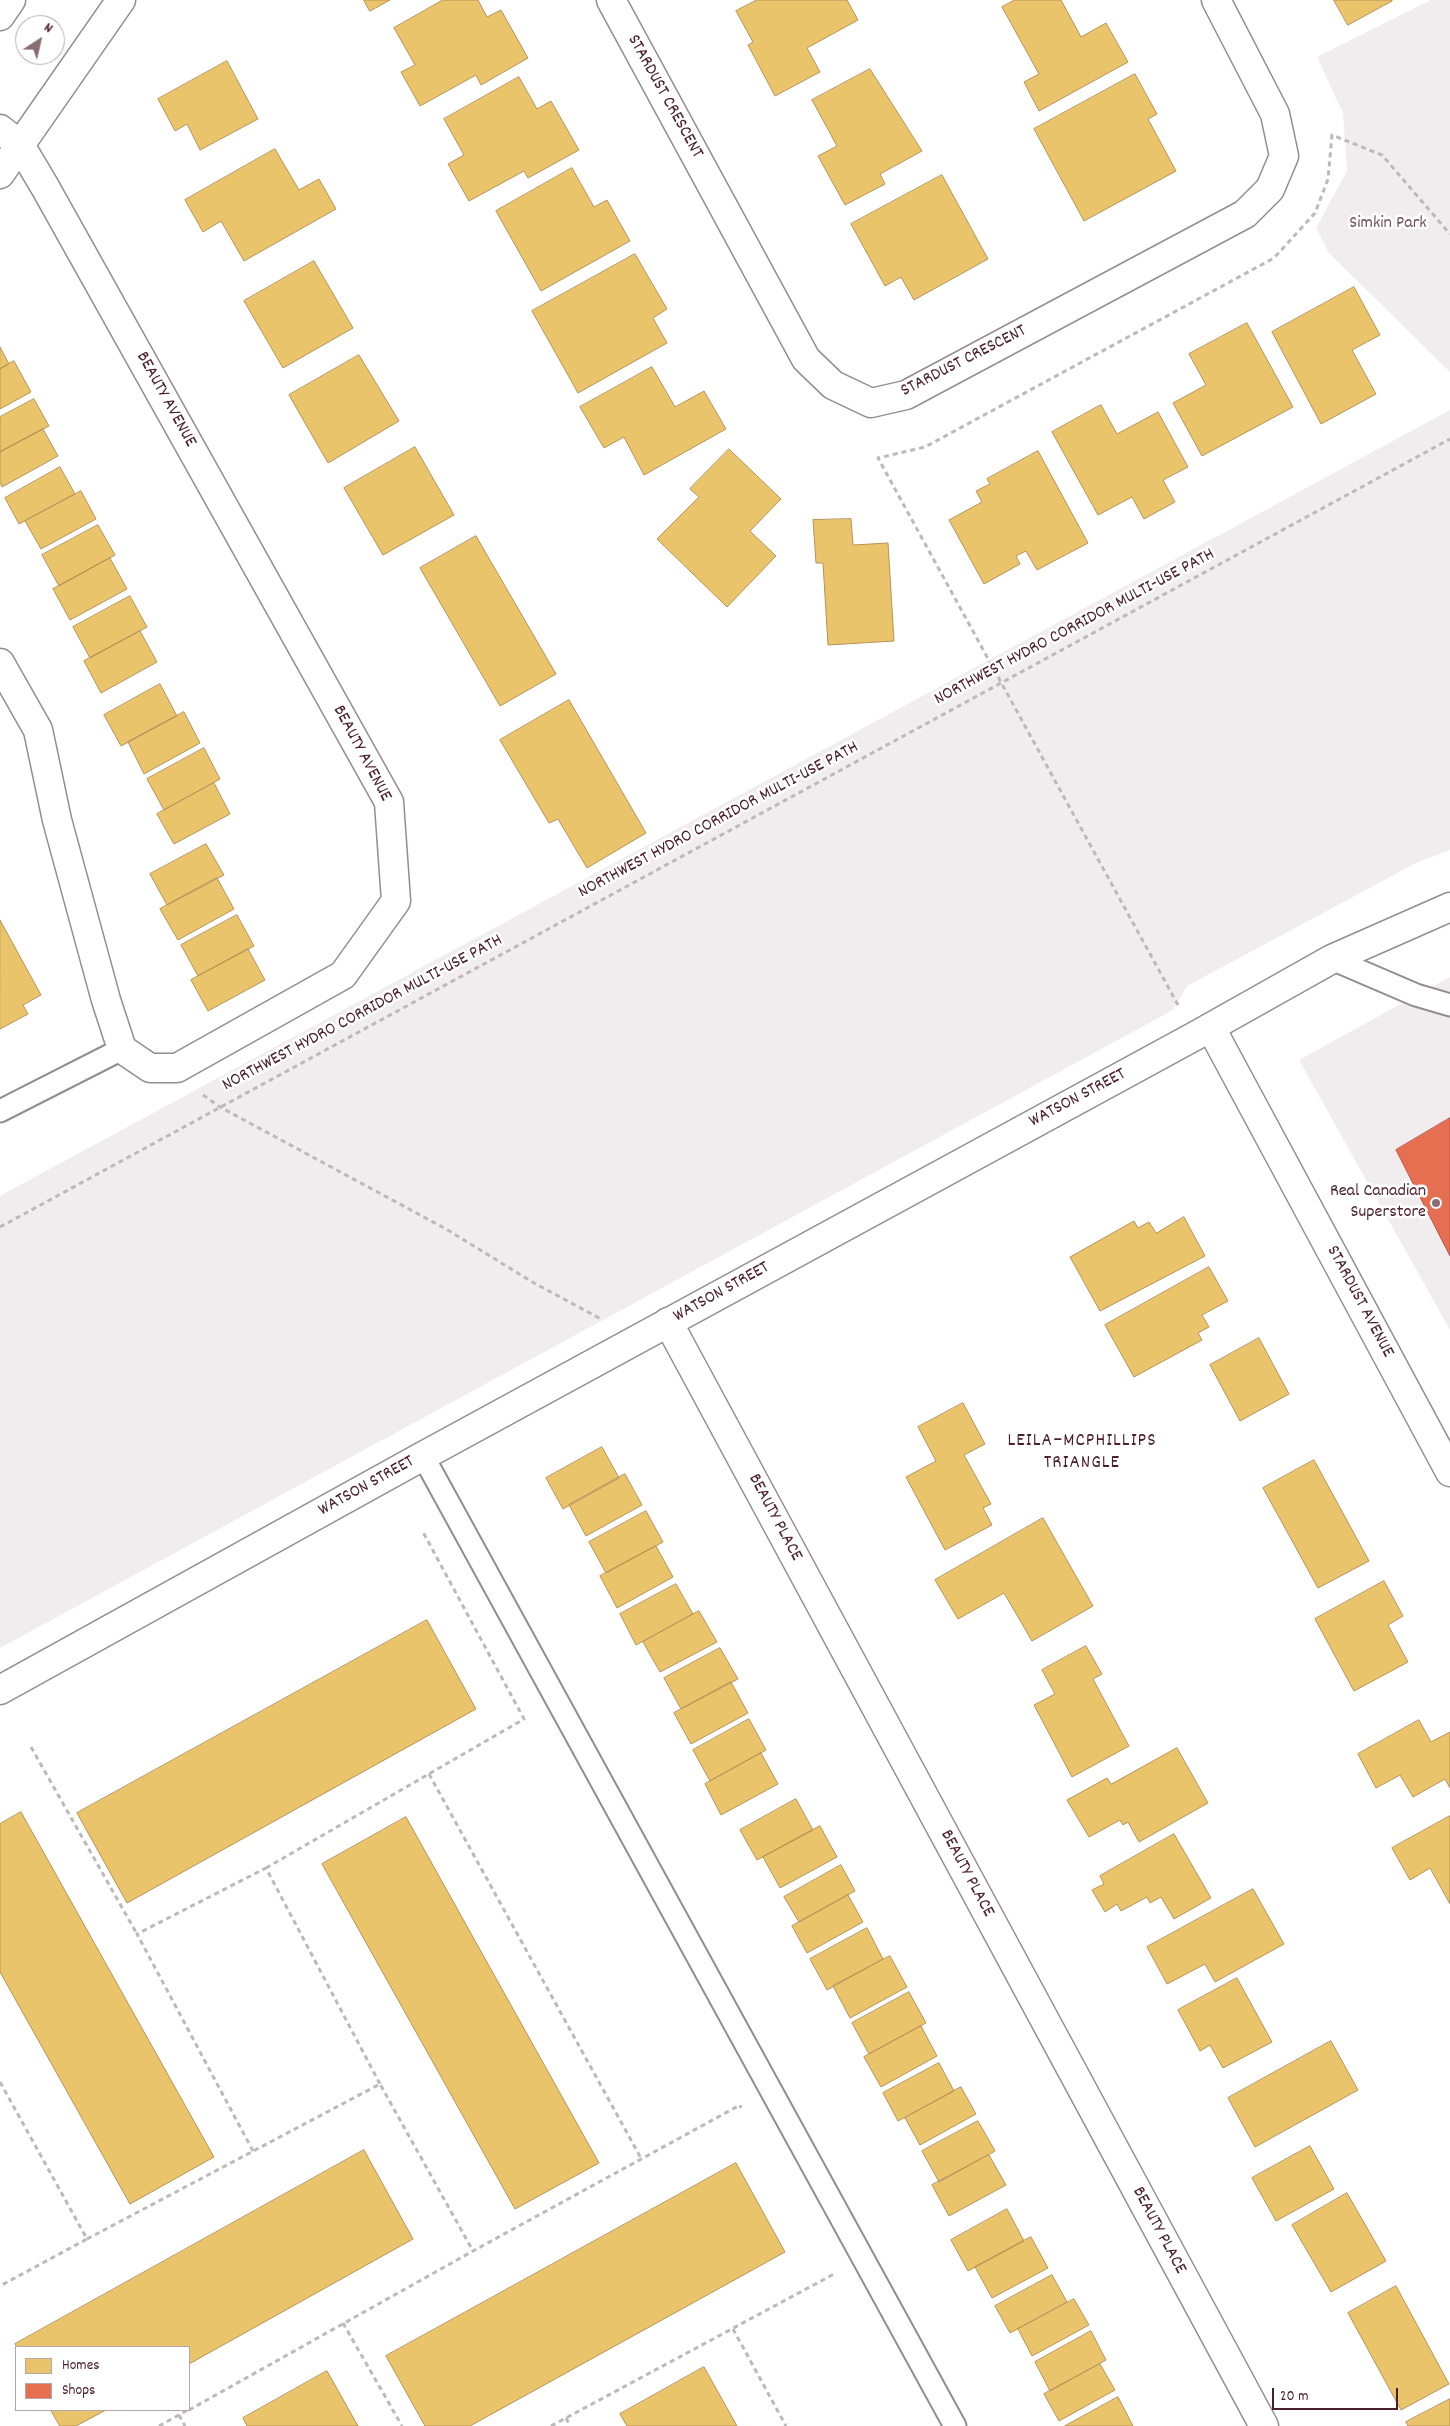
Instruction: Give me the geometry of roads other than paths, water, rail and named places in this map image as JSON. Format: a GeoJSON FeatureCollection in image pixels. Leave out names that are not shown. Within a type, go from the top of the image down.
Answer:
{"type":"FeatureCollection","features":[{"type":"Feature","properties":{"kind":"street"},"geometry":{"type":"LineString","coordinates":[[0,16],[11,0]]}},
{"type":"Feature","properties":{"kind":"street"},"geometry":{"type":"LineString","coordinates":[[0,174],[10,137],[121,0]]}},
{"type":"Feature","properties":{"kind":"street","name":"STARDUST CRESCENT"},"geometry":{"type":"LineString","coordinates":[[611,0],[806,358],[833,385],[871,403],[906,395],[1245,214],[1270,189],[1284,156],[1275,114],[1216,0]]}},
{"type":"Feature","properties":{"kind":"street","name":"BEAUTY AVENUE"},"geometry":{"type":"LineString","coordinates":[[10,137],[96,275],[389,802],[396,901],[343,974],[177,1068],[150,1068],[122,1049]]}},
{"type":"Feature","properties":{"kind":"street"},"geometry":{"type":"LineString","coordinates":[[0,663],[38,730],[57,820],[106,1000],[122,1049]]}},
{"type":"Feature","properties":{"kind":"street","name":"WATSON STREET"},"geometry":{"type":"LineString","coordinates":[[0,1690],[423,1456],[1203,1032],[1332,958],[1450,907]]}},
{"type":"Feature","properties":{"kind":"street","name":"STARDUST AVENUE"},"geometry":{"type":"LineString","coordinates":[[1203,1032],[1450,1472]]}},
{"type":"Feature","properties":{"kind":"street","name":"BEAUTY PLACE"},"geometry":{"type":"LineString","coordinates":[[668,1322],[1264,2426]]}},
{"type":"Feature","properties":{"kind":"lane"},"geometry":{"type":"LineString","coordinates":[[1332,958],[1416,995],[1450,1005]]}},
{"type":"Feature","properties":{"kind":"lane"},"geometry":{"type":"LineString","coordinates":[[0,1111],[122,1049]]}},
{"type":"Feature","properties":{"kind":"lane"},"geometry":{"type":"LineString","coordinates":[[423,1456],[955,2426]]}},
{"type":"Feature","properties":{"kind":"place","name":"Real Canadian Superstore"},"geometry":{"type":"Point","coordinates":[1436,1203]}},
{"type":"Feature","properties":{"kind":"district","name":"LEILA–MCPHILLIPS TRIANGLE"},"geometry":{"type":"Point","coordinates":[1082,1453]}},
{"type":"Feature","properties":{"kind":"park label","name":"Simkin Park"},"geometry":{"type":"Point","coordinates":[1388,225]}}]}
